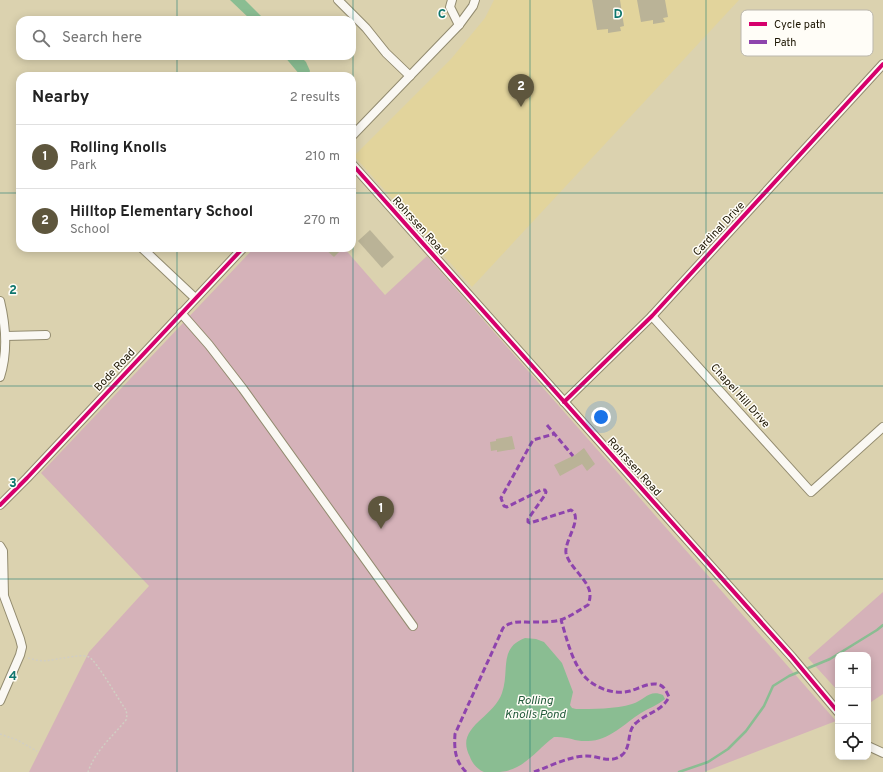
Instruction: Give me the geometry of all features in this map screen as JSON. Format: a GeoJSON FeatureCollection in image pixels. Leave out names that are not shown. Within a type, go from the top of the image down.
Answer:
{"type":"FeatureCollection","features":[{"type":"Feature","properties":{"kind":"street"},"geometry":{"type":"LineString","coordinates":[[338,0],[354,16]]}},
{"type":"Feature","properties":{"kind":"street"},"geometry":{"type":"LineString","coordinates":[[452,0],[450,6],[459,25]]}},
{"type":"Feature","properties":{"kind":"street"},"geometry":{"type":"LineString","coordinates":[[356,132],[459,25],[473,6],[475,0]]}},
{"type":"Feature","properties":{"kind":"street"},"geometry":{"type":"LineString","coordinates":[[356,18],[386,53],[410,76]]}},
{"type":"Feature","properties":{"kind":"street","name":"Cardinal Drive"},"geometry":{"type":"LineString","coordinates":[[564,402],[652,316],[883,64]]}},
{"type":"Feature","properties":{"kind":"street","name":"Rohrssen Road"},"geometry":{"type":"LineString","coordinates":[[356,168],[792,657],[835,709]]}},
{"type":"Feature","properties":{"kind":"street"},"geometry":{"type":"LineString","coordinates":[[146,252],[195,298]]}},
{"type":"Feature","properties":{"kind":"street","name":"Bode Road"},"geometry":{"type":"LineString","coordinates":[[0,505],[239,252]]}},
{"type":"Feature","properties":{"kind":"street"},"geometry":{"type":"LineString","coordinates":[[0,301],[5,321],[6,336],[0,377]]}},
{"type":"Feature","properties":{"kind":"street"},"geometry":{"type":"LineString","coordinates":[[181,313],[243,388],[413,626]]}},
{"type":"Feature","properties":{"kind":"street","name":"Chapel Hill Drive"},"geometry":{"type":"LineString","coordinates":[[652,316],[811,492],[883,427]]}},
{"type":"Feature","properties":{"kind":"street"},"geometry":{"type":"LineString","coordinates":[[6,336],[46,335]]}},
{"type":"Feature","properties":{"kind":"street"},"geometry":{"type":"LineString","coordinates":[[0,546],[3,551],[4,596],[22,647],[20,656],[0,701]]}},
{"type":"Feature","properties":{"kind":"street"},"geometry":{"type":"LineString","coordinates":[[871,747],[883,753]]}},
{"type":"Feature","properties":{"kind":"path"},"geometry":{"type":"LineString","coordinates":[[20,656],[41,662],[81,656],[89,657],[92,659],[126,710],[126,720],[98,752],[88,772]]}},
{"type":"Feature","properties":{"kind":"path"},"geometry":{"type":"LineString","coordinates":[[0,734],[17,740],[38,751]]}},
{"type":"Feature","properties":{"kind":"shaded area"},"geometry":{"type":"Polygon","coordinates":[[[494,0],[739,0],[472,287],[356,158],[356,154],[451,59],[485,18],[494,0]]]}},
{"type":"Feature","properties":{"kind":"shaded area"},"geometry":{"type":"Polygon","coordinates":[[[250,252],[347,252],[385,295],[427,256],[835,721],[704,772],[29,772],[89,652],[149,586],[41,473],[250,252]]]}},
{"type":"Feature","properties":{"kind":"shaded area"},"geometry":{"type":"Polygon","coordinates":[[[883,592],[883,694],[871,702],[871,652],[835,652],[835,688],[808,658],[883,592]]]}},
{"type":"Feature","properties":{"kind":"water"},"geometry":{"type":"Polygon","coordinates":[[[230,0],[245,0],[261,16],[247,16],[230,0]]]}},
{"type":"Feature","properties":{"kind":"water"},"geometry":{"type":"Polygon","coordinates":[[[287,60],[304,60],[306,62],[310,72],[297,72],[287,60]]]}},
{"type":"Feature","properties":{"kind":"water","name":"Rolling Knolls Pond"},"geometry":{"type":"Polygon","coordinates":[[[525,638],[536,639],[544,642],[562,663],[573,692],[570,705],[572,708],[589,709],[619,707],[632,704],[654,693],[663,695],[665,699],[603,738],[579,741],[564,737],[554,737],[521,765],[505,771],[484,772],[476,766],[471,759],[466,747],[467,738],[471,730],[497,702],[504,685],[508,654],[517,642],[525,638]]]}},
{"type":"Feature","properties":{"kind":"building"},"geometry":{"type":"Polygon","coordinates":[[[592,0],[620,0],[624,26],[620,27],[621,31],[608,33],[608,29],[597,30],[592,0]]]}},
{"type":"Feature","properties":{"kind":"building"},"geometry":{"type":"Polygon","coordinates":[[[637,0],[665,0],[668,17],[663,18],[665,22],[653,24],[653,20],[641,22],[637,0]]]}},
{"type":"Feature","properties":{"kind":"building"},"geometry":{"type":"Polygon","coordinates":[[[370,230],[394,257],[382,268],[358,241],[370,230]]]}},
{"type":"Feature","properties":{"kind":"building"},"geometry":{"type":"Polygon","coordinates":[[[328,252],[339,252],[334,257],[328,252]]]}},
{"type":"Feature","properties":{"kind":"building"},"geometry":{"type":"Polygon","coordinates":[[[512,436],[515,449],[497,452],[497,450],[491,451],[490,442],[496,441],[496,439],[512,436]]]}},
{"type":"Feature","properties":{"kind":"building"},"geometry":{"type":"Polygon","coordinates":[[[584,448],[595,464],[587,471],[582,464],[560,476],[554,465],[575,455],[584,448]]]}},
{"type":"Feature","properties":{"kind":"waterway"},"geometry":{"type":"LineString","coordinates":[[679,772],[708,762],[728,749],[746,731],[764,706],[773,686],[789,676],[830,659],[883,625]]}},
{"type":"Feature","properties":{"kind":"marked path"},"geometry":{"type":"LineString","coordinates":[[547,425],[573,456]]}},
{"type":"Feature","properties":{"kind":"marked path"},"geometry":{"type":"LineString","coordinates":[[466,772],[457,759],[455,734],[503,628],[514,622],[548,622],[560,620],[588,605],[590,596],[587,585],[571,564],[566,553],[566,548],[575,524],[574,513],[571,510],[530,523],[528,522],[528,519],[545,495],[545,490],[541,490],[507,507],[504,506],[501,498],[533,440],[554,434]]}},
{"type":"Feature","properties":{"kind":"marked path"},"geometry":{"type":"LineString","coordinates":[[534,772],[567,759],[580,756],[591,756],[604,759],[618,758],[627,748],[633,726],[662,706],[669,697],[666,690],[660,685],[656,684],[630,691],[613,692],[591,683],[577,666],[561,620]]}},
{"type":"Feature","properties":{"kind":"cycle path"},"geometry":{"type":"LineString","coordinates":[[564,402],[652,316],[883,64]]}},
{"type":"Feature","properties":{"kind":"cycle path"},"geometry":{"type":"LineString","coordinates":[[356,168],[792,657],[835,708]]}},
{"type":"Feature","properties":{"kind":"cycle path"},"geometry":{"type":"LineString","coordinates":[[0,505],[239,252]]}},
{"type":"Feature","properties":{"kind":"place","name":"Hilltop Elementary School"},"geometry":{"type":"Point","coordinates":[521,107]}},
{"type":"Feature","properties":{"kind":"place","name":"Rolling Knolls"},"geometry":{"type":"Point","coordinates":[381,529]}}]}
